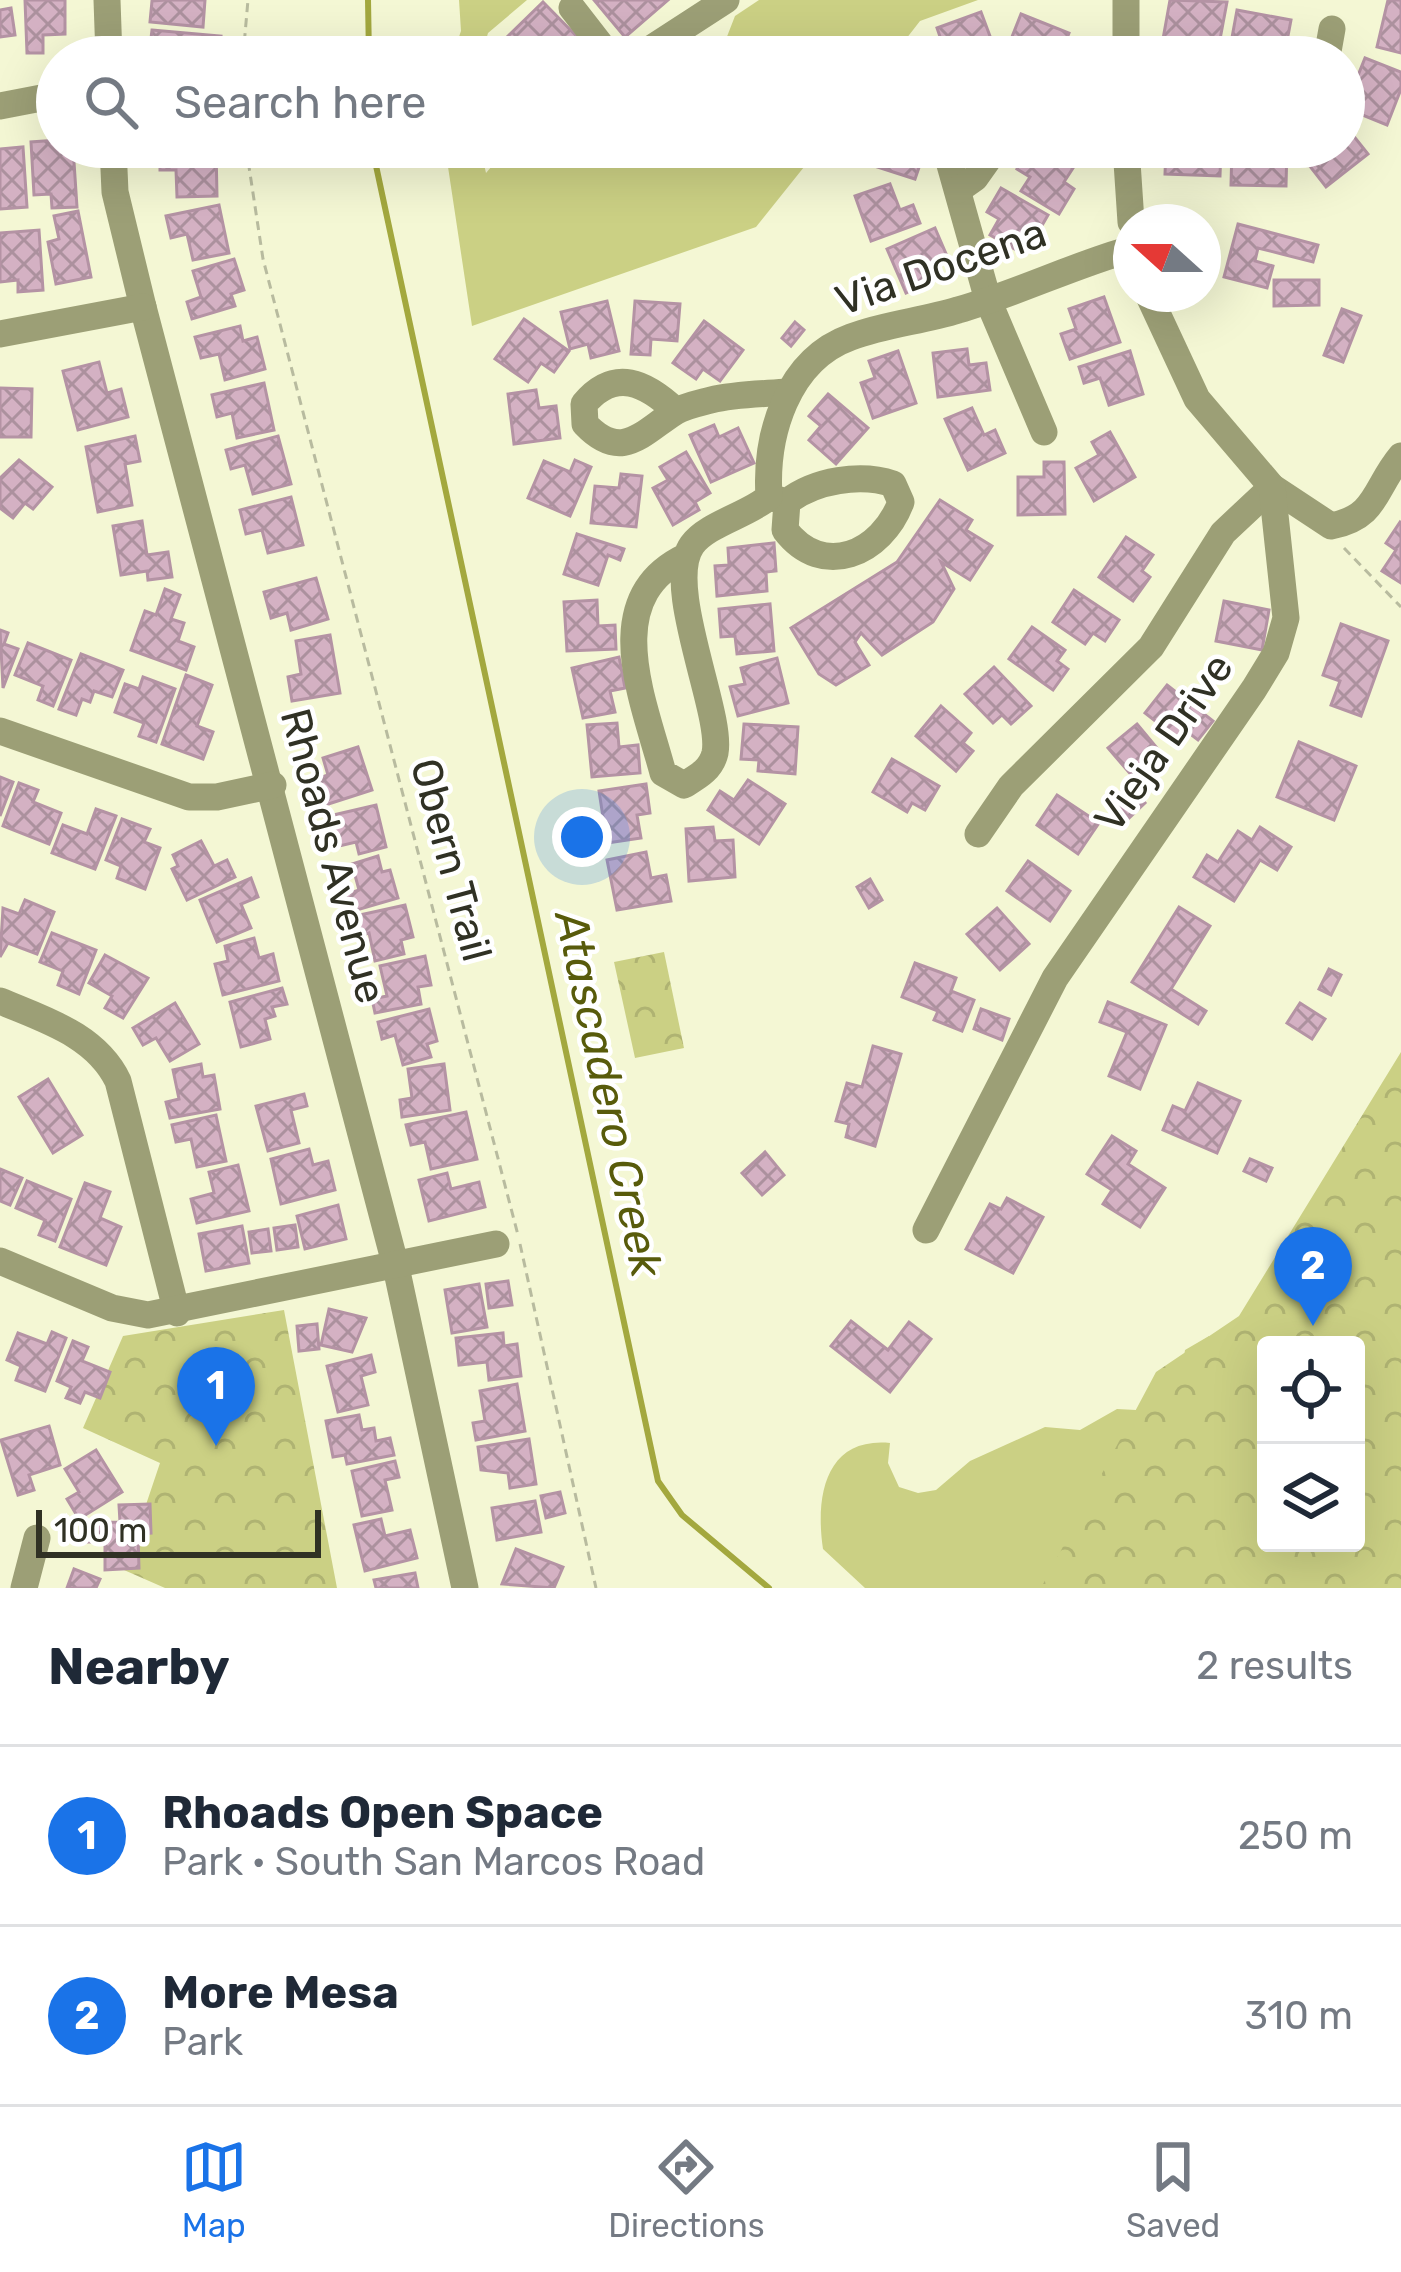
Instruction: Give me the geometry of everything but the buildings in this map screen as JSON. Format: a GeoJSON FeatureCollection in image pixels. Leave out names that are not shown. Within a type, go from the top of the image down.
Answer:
{"type":"FeatureCollection","features":[{"type":"Feature","properties":{"kind":"street"},"geometry":{"type":"LineString","coordinates":[[107,0],[108,36]]}},
{"type":"Feature","properties":{"kind":"street"},"geometry":{"type":"LineString","coordinates":[[672,36],[726,0]]}},
{"type":"Feature","properties":{"kind":"street"},"geometry":{"type":"LineString","coordinates":[[1126,0],[1126,36]]}},
{"type":"Feature","properties":{"kind":"street"},"geometry":{"type":"LineString","coordinates":[[572,8],[594,36]]}},
{"type":"Feature","properties":{"kind":"street"},"geometry":{"type":"LineString","coordinates":[[0,106],[36,99]]}},
{"type":"Feature","properties":{"kind":"street","name":"Rhoads Avenue"},"geometry":{"type":"LineString","coordinates":[[113,168],[143,307],[273,785],[396,1267],[465,1588]]}},
{"type":"Feature","properties":{"kind":"street"},"geometry":{"type":"LineString","coordinates":[[950,168],[988,300],[1044,432]]}},
{"type":"Feature","properties":{"kind":"street"},"geometry":{"type":"LineString","coordinates":[[959,203],[982,168]]}},
{"type":"Feature","properties":{"kind":"street"},"geometry":{"type":"LineString","coordinates":[[1127,168],[1130,204]]}},
{"type":"Feature","properties":{"kind":"street","name":"Via Docena"},"geometry":{"type":"LineString","coordinates":[[685,557],[694,540],[778,499],[770,455],[788,392],[811,363],[851,337],[988,300],[1113,255]]}},
{"type":"Feature","properties":{"kind":"street"},"geometry":{"type":"LineString","coordinates":[[0,334],[143,307]]}},
{"type":"Feature","properties":{"kind":"street"},"geometry":{"type":"LineString","coordinates":[[1156,312],[1197,399],[1272,487],[1331,526],[1353,522],[1373,508],[1401,456]]}},
{"type":"Feature","properties":{"kind":"street"},"geometry":{"type":"LineString","coordinates":[[676,411],[717,398],[788,392]]}},
{"type":"Feature","properties":{"kind":"street"},"geometry":{"type":"LineString","coordinates":[[978,834],[1011,786],[1151,647],[1223,532],[1272,487]]}},
{"type":"Feature","properties":{"kind":"street","name":"Vieja Drive"},"geometry":{"type":"LineString","coordinates":[[926,1230],[1055,978],[1276,653],[1286,618],[1272,487]]}},
{"type":"Feature","properties":{"kind":"street"},"geometry":{"type":"LineString","coordinates":[[685,557],[689,623],[716,752],[704,773],[684,785],[663,772],[635,665],[632,622],[639,597],[665,567],[685,557]]}},
{"type":"Feature","properties":{"kind":"street"},"geometry":{"type":"LineString","coordinates":[[0,731],[189,797],[217,797],[273,785]]}},
{"type":"Feature","properties":{"kind":"street"},"geometry":{"type":"LineString","coordinates":[[0,1001],[57,1025],[107,1059],[118,1081],[177,1313]]}},
{"type":"Feature","properties":{"kind":"street"},"geometry":{"type":"LineString","coordinates":[[0,1261],[112,1308],[148,1315],[177,1313],[496,1244]]}},
{"type":"Feature","properties":{"kind":"street"},"geometry":{"type":"LineString","coordinates":[[23,1588],[37,1538]]}},
{"type":"Feature","properties":{"kind":"path"},"geometry":{"type":"LineString","coordinates":[[245,36],[248,0]]}},
{"type":"Feature","properties":{"kind":"path","name":"Obern Trail"},"geometry":{"type":"LineString","coordinates":[[249,168],[263,259],[523,1254],[596,1588]]}},
{"type":"Feature","properties":{"kind":"path"},"geometry":{"type":"LineString","coordinates":[[1331,526],[1334,538],[1401,607]]}},
{"type":"Feature","properties":{"kind":"green space"},"geometry":{"type":"Polygon","coordinates":[[[459,0],[527,0],[487,36],[459,36],[459,0]]]}},
{"type":"Feature","properties":{"kind":"green space"},"geometry":{"type":"Polygon","coordinates":[[[759,0],[978,0],[920,21],[908,36],[727,36],[735,16],[759,0]]]}},
{"type":"Feature","properties":{"kind":"green space"},"geometry":{"type":"Polygon","coordinates":[[[448,168],[485,168],[486,173],[490,168],[803,168],[756,227],[472,326],[448,168]]]}},
{"type":"Feature","properties":{"kind":"green space"},"geometry":{"type":"Polygon","coordinates":[[[664,952],[684,1048],[635,1058],[614,962],[664,952]]]}},
{"type":"Feature","properties":{"kind":"green space"},"geometry":{"type":"Polygon","coordinates":[[[1401,1052],[1401,1588],[1041,1588],[1156,1372],[1239,1316],[1401,1052]]]}},
{"type":"Feature","properties":{"kind":"green space"},"geometry":{"type":"Polygon","coordinates":[[[284,1310],[337,1588],[165,1588],[124,1570],[160,1463],[83,1428],[123,1336],[284,1310]]]}},
{"type":"Feature","properties":{"kind":"green space"},"geometry":{"type":"Polygon","coordinates":[[[1209,1336],[1257,1509],[1257,1552],[1269,1552],[1279,1588],[865,1588],[823,1549],[824,1490],[839,1460],[851,1449],[890,1443],[888,1463],[899,1487],[918,1493],[936,1490],[970,1461],[1045,1427],[1080,1430],[1117,1409],[1136,1410],[1181,1378],[1185,1350],[1209,1336]]]}},
{"type":"Feature","properties":{"kind":"waterway","name":"Atascadero Creek"},"geometry":{"type":"LineString","coordinates":[[368,0],[369,36]]}},
{"type":"Feature","properties":{"kind":"waterway","name":"Atascadero Creek"},"geometry":{"type":"LineString","coordinates":[[377,168],[658,1481],[682,1515],[769,1588]]}},
{"type":"Feature","properties":{"kind":"place","name":"More Mesa"},"geometry":{"type":"Point","coordinates":[1313,1326]}},
{"type":"Feature","properties":{"kind":"place","name":"Rhoads Open Space"},"geometry":{"type":"Point","coordinates":[216,1446]}}]}
